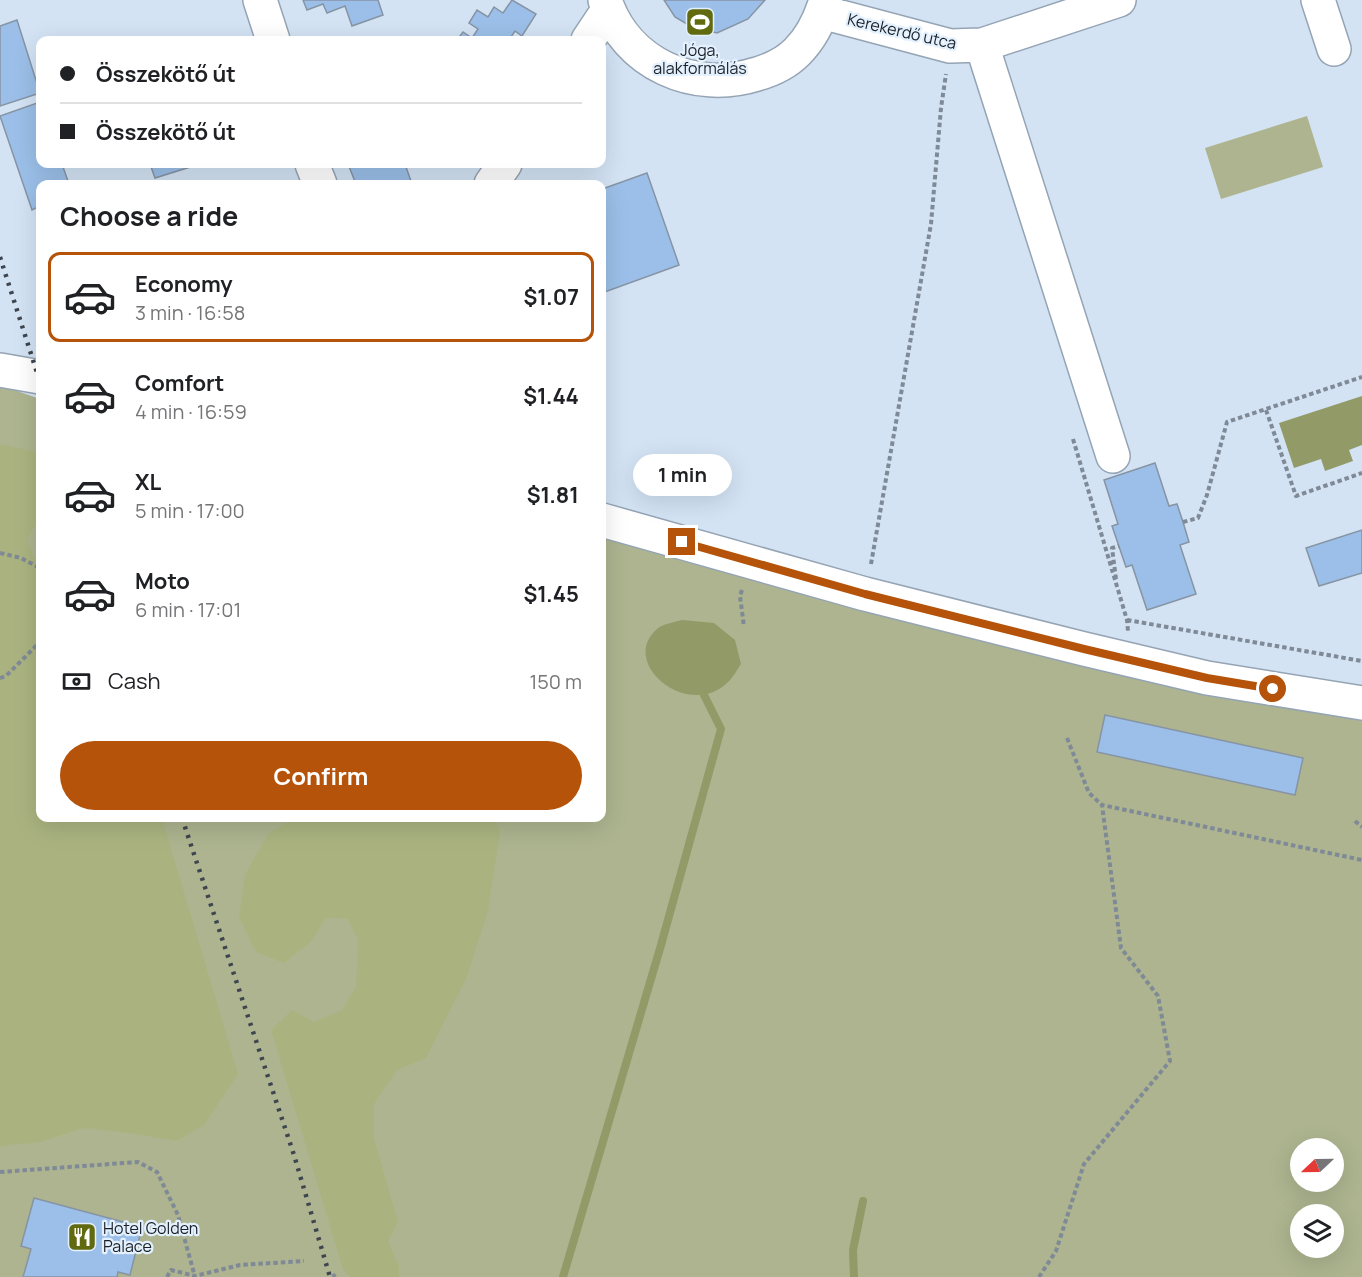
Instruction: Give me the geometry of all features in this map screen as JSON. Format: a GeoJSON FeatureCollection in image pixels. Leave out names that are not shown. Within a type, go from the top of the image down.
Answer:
{"type":"FeatureCollection","features":[{"type":"Feature","properties":{"kind":"street"},"geometry":{"type":"LineString","coordinates":[[260,0],[272,36]]}},
{"type":"Feature","properties":{"kind":"street"},"geometry":{"type":"LineString","coordinates":[[1113,456],[966,45],[1119,0]]}},
{"type":"Feature","properties":{"kind":"street"},"geometry":{"type":"LineString","coordinates":[[1318,0],[1334,49]]}},
{"type":"Feature","properties":{"kind":"street"},"geometry":{"type":"LineString","coordinates":[[606,5],[624,37],[637,52],[656,66],[682,75],[724,81],[764,72],[796,54],[809,38],[824,6]]}},
{"type":"Feature","properties":{"kind":"street"},"geometry":{"type":"LineString","coordinates":[[590,36],[606,5]]}},
{"type":"Feature","properties":{"kind":"street","name":"Kerekerdő utca"},"geometry":{"type":"LineString","coordinates":[[824,6],[966,45]]}},
{"type":"Feature","properties":{"kind":"street"},"geometry":{"type":"LineString","coordinates":[[0,370],[36,376]]}},
{"type":"Feature","properties":{"kind":"street"},"geometry":{"type":"LineString","coordinates":[[606,521],[865,594],[1207,678],[1362,703]]}},
{"type":"Feature","properties":{"kind":"path"},"geometry":{"type":"LineString","coordinates":[[865,594],[931,224],[941,108],[966,45]]}},
{"type":"Feature","properties":{"kind":"path"},"geometry":{"type":"LineString","coordinates":[[1183,522],[1198,518],[1207,495],[1227,422],[1362,377]]}},
{"type":"Feature","properties":{"kind":"path"},"geometry":{"type":"LineString","coordinates":[[1266,410],[1296,496],[1362,473]]}},
{"type":"Feature","properties":{"kind":"path"},"geometry":{"type":"LineString","coordinates":[[1105,551],[1119,546]]}},
{"type":"Feature","properties":{"kind":"path"},"geometry":{"type":"LineString","coordinates":[[1112,548],[1117,588]]}},
{"type":"Feature","properties":{"kind":"path"},"geometry":{"type":"LineString","coordinates":[[0,553],[21,558],[36,566]]}},
{"type":"Feature","properties":{"kind":"path"},"geometry":{"type":"LineString","coordinates":[[742,586],[740,596],[744,627]]}},
{"type":"Feature","properties":{"kind":"path"},"geometry":{"type":"LineString","coordinates":[[1127,620],[1362,661]]}},
{"type":"Feature","properties":{"kind":"path"},"geometry":{"type":"LineString","coordinates":[[0,678],[6,676],[36,646]]}},
{"type":"Feature","properties":{"kind":"path"},"geometry":{"type":"LineString","coordinates":[[1067,738],[1089,793],[1102,805],[1362,860]]}},
{"type":"Feature","properties":{"kind":"path"},"geometry":{"type":"LineString","coordinates":[[1039,1277],[1056,1251],[1083,1164],[1170,1061],[1158,996],[1121,948],[1102,805]]}},
{"type":"Feature","properties":{"kind":"path"},"geometry":{"type":"LineString","coordinates":[[1355,821],[1362,827]]}},
{"type":"Feature","properties":{"kind":"path"},"geometry":{"type":"LineString","coordinates":[[0,1172],[138,1162],[157,1172],[178,1215],[195,1276]]}},
{"type":"Feature","properties":{"kind":"path"},"geometry":{"type":"LineString","coordinates":[[167,1277],[171,1270],[195,1276],[240,1265],[304,1261]]}},
{"type":"Feature","properties":{"kind":"shaded area"},"geometry":{"type":"Polygon","coordinates":[[[1307,116],[1323,167],[1221,199],[1205,148],[1307,116]]]}},
{"type":"Feature","properties":{"kind":"shaded area"},"geometry":{"type":"Polygon","coordinates":[[[0,385],[36,398],[36,822],[606,822],[606,526],[1362,703],[1362,1277],[0,1277],[0,385]]]}},
{"type":"Feature","properties":{"kind":"shaded area"},"geometry":{"type":"Polygon","coordinates":[[[1362,396],[1362,445],[1349,450],[1353,461],[1325,471],[1321,459],[1294,468],[1279,423],[1362,396]]]}},
{"type":"Feature","properties":{"kind":"shaded area"},"geometry":{"type":"Polygon","coordinates":[[[0,444],[36,452],[36,523],[27,540],[36,562],[36,822],[163,822],[238,1074],[204,1125],[177,1141],[83,1128],[41,1142],[0,1146],[0,444]]]}},
{"type":"Feature","properties":{"kind":"shaded area"},"geometry":{"type":"Polygon","coordinates":[[[682,620],[714,623],[735,640],[741,664],[727,683],[711,693],[694,695],[677,691],[663,683],[652,671],[646,657],[647,643],[657,629],[665,624],[682,620]]]}},
{"type":"Feature","properties":{"kind":"shaded area"},"geometry":{"type":"Polygon","coordinates":[[[288,822],[496,822],[500,832],[488,911],[466,979],[426,1058],[397,1070],[374,1104],[374,1139],[398,1222],[388,1241],[399,1267],[399,1277],[350,1277],[343,1269],[271,1030],[292,1010],[314,1022],[342,1010],[356,987],[358,940],[348,919],[326,918],[311,942],[284,963],[256,952],[239,917],[245,875],[268,834],[288,822]]]}},
{"type":"Feature","properties":{"kind":"building"},"geometry":{"type":"Polygon","coordinates":[[[303,0],[378,0],[383,15],[352,26],[345,6],[327,13],[323,4],[307,10],[303,0]]]}},
{"type":"Feature","properties":{"kind":"building"},"geometry":{"type":"Polygon","coordinates":[[[512,0],[536,14],[522,36],[515,31],[512,36],[473,36],[478,29],[469,23],[477,10],[488,17],[494,7],[503,13],[512,0]]]}},
{"type":"Feature","properties":{"kind":"building"},"geometry":{"type":"Polygon","coordinates":[[[664,0],[765,0],[748,19],[717,33],[692,27],[675,17],[664,0]]]}},
{"type":"Feature","properties":{"kind":"building"},"geometry":{"type":"Polygon","coordinates":[[[17,20],[36,80],[36,94],[0,106],[0,26],[17,20]]]}},
{"type":"Feature","properties":{"kind":"building"},"geometry":{"type":"Polygon","coordinates":[[[36,103],[36,168],[63,168],[68,180],[36,180],[36,208],[32,210],[0,116],[36,103]]]}},
{"type":"Feature","properties":{"kind":"building"},"geometry":{"type":"Polygon","coordinates":[[[151,168],[187,168],[155,178],[151,168]]]}},
{"type":"Feature","properties":{"kind":"building"},"geometry":{"type":"Polygon","coordinates":[[[350,168],[406,168],[411,180],[354,180],[350,168]]]}},
{"type":"Feature","properties":{"kind":"building"},"geometry":{"type":"Polygon","coordinates":[[[647,173],[679,265],[606,292],[606,188],[647,173]]]}},
{"type":"Feature","properties":{"kind":"building"},"geometry":{"type":"Polygon","coordinates":[[[1155,463],[1169,506],[1177,504],[1183,522],[1189,542],[1180,545],[1196,594],[1147,610],[1132,565],[1126,567],[1112,526],[1118,524],[1104,480],[1155,463]]]}},
{"type":"Feature","properties":{"kind":"building"},"geometry":{"type":"Polygon","coordinates":[[[1362,530],[1362,573],[1319,586],[1306,548],[1362,530]]]}},
{"type":"Feature","properties":{"kind":"building"},"geometry":{"type":"Polygon","coordinates":[[[1105,715],[1303,758],[1295,795],[1097,752],[1105,715]]]}},
{"type":"Feature","properties":{"kind":"building","name":"Hotel Golden Palace"},"geometry":{"type":"Polygon","coordinates":[[[34,1198],[142,1227],[130,1275],[118,1272],[117,1277],[23,1277],[31,1249],[21,1246],[34,1198]]]}},
{"type":"Feature","properties":{"kind":"waterway"},"geometry":{"type":"LineString","coordinates":[[563,1277],[661,945],[721,729],[704,695]]}},
{"type":"Feature","properties":{"kind":"waterway"},"geometry":{"type":"LineString","coordinates":[[854,1277],[853,1250],[863,1201]]}},
{"type":"Feature","properties":{"kind":"railway"},"geometry":{"type":"LineString","coordinates":[[0,257],[36,370]]}},
{"type":"Feature","properties":{"kind":"railway"},"geometry":{"type":"LineString","coordinates":[[183,822],[294,1155],[330,1277]]}},
{"type":"Feature","properties":{"kind":"place","name":"Jóga, alakformálás"},"geometry":{"type":"Point","coordinates":[700,22]}},
{"type":"Feature","properties":{"kind":"place","name":"Hotel Golden Palace"},"geometry":{"type":"Point","coordinates":[82,1237]}},
{"type":"Feature","properties":{"kind":"route"},"geometry":{"type":"LineString","coordinates":[[682,542],[865,594],[1084,649],[1207,678],[1273,689]]}}]}
